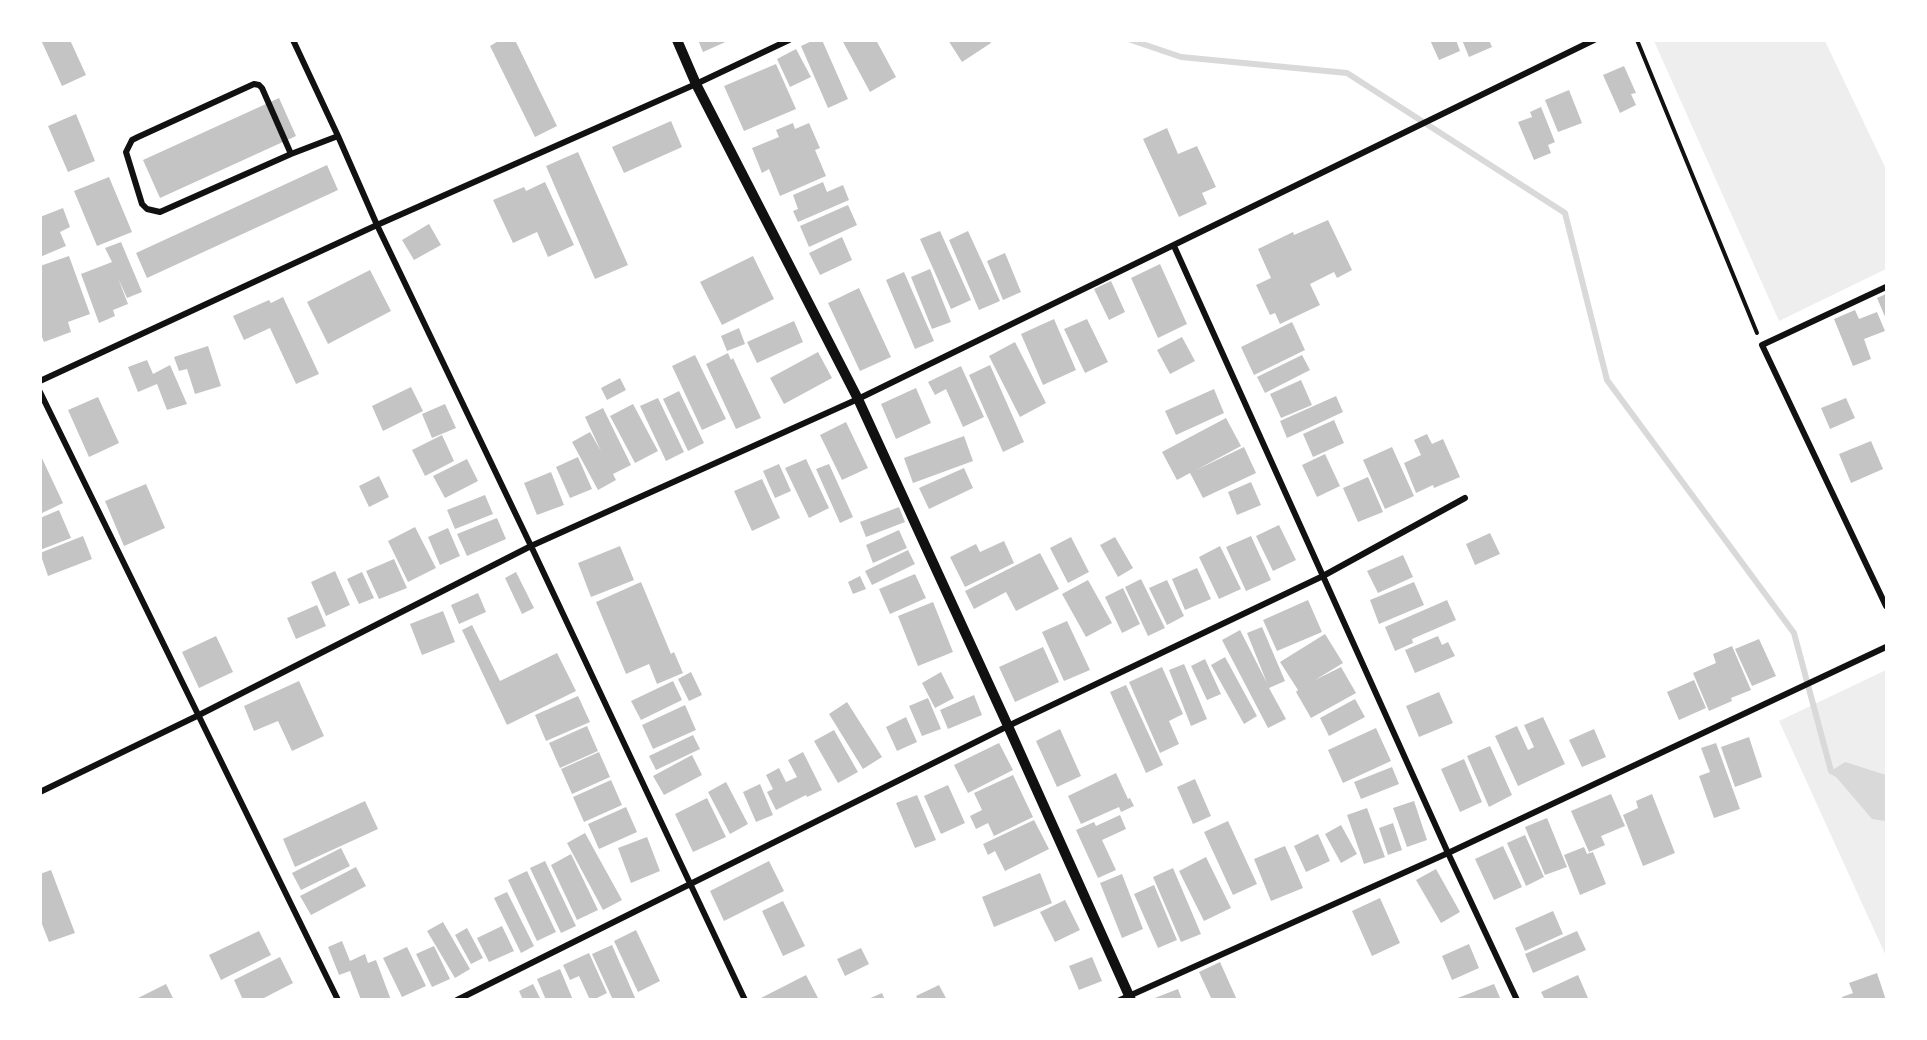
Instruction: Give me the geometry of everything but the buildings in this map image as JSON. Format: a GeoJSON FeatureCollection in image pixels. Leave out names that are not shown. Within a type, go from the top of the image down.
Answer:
{"type":"FeatureCollection","features":[{"type":"Feature","properties":{"kind":"street"},"geometry":{"type":"LineString","coordinates":[[292,40],[377,225],[745,999]]}},
{"type":"Feature","properties":{"kind":"street"},"geometry":{"type":"LineString","coordinates":[[677,40],[696,84],[858,399],[1008,726],[1127,998],[1448,853],[1887,647]]}},
{"type":"Feature","properties":{"kind":"street"},"geometry":{"type":"LineString","coordinates":[[40,381],[377,225],[696,84],[789,40]]}},
{"type":"Feature","properties":{"kind":"street"},"geometry":{"type":"LineString","coordinates":[[40,792],[199,715],[531,546],[858,399],[1594,40]]}},
{"type":"Feature","properties":{"kind":"street"},"geometry":{"type":"LineString","coordinates":[[291,154],[262,88],[255,84],[132,140],[126,152],[142,204],[147,209],[160,212],[291,154],[338,136]]}},
{"type":"Feature","properties":{"kind":"street"},"geometry":{"type":"LineString","coordinates":[[1174,246],[1448,853],[1517,999]]}},
{"type":"Feature","properties":{"kind":"street"},"geometry":{"type":"LineString","coordinates":[[1887,287],[1762,345],[1887,606]]}},
{"type":"Feature","properties":{"kind":"street"},"geometry":{"type":"LineString","coordinates":[[40,392],[338,999]]}},
{"type":"Feature","properties":{"kind":"street"},"geometry":{"type":"LineString","coordinates":[[457,999],[1008,726],[1323,576],[1466,498]]}},
{"type":"Feature","properties":{"kind":"path"},"geometry":{"type":"LineString","coordinates":[[1636,40],[1762,345]]}},
{"type":"Feature","properties":{"kind":"shaded area"},"geometry":{"type":"Polygon","coordinates":[[[1654,41],[1825,41],[1886,169],[1886,269],[1779,321],[1654,41]]]}},
{"type":"Feature","properties":{"kind":"shaded area"},"geometry":{"type":"Polygon","coordinates":[[[1886,670],[1886,956],[1779,721],[1886,670]]]}},
{"type":"Feature","properties":{"kind":"shaded area"},"geometry":{"type":"Polygon","coordinates":[[[1845,762],[1886,775],[1886,821],[1872,819],[1831,771],[1845,762]]]}},
{"type":"Feature","properties":{"kind":"waterway"},"geometry":{"type":"LineString","coordinates":[[1131,40],[1181,57],[1347,73],[1565,213],[1607,380],[1794,633],[1831,771],[1837,774]]}}]}
